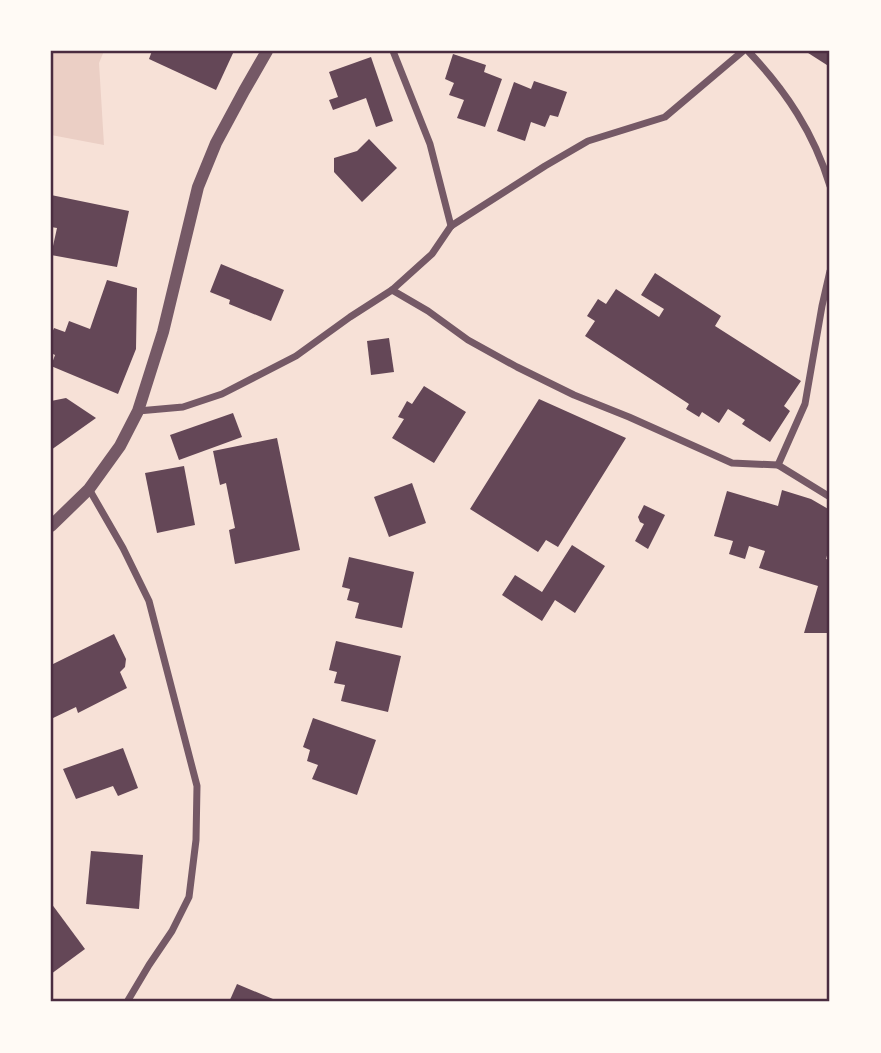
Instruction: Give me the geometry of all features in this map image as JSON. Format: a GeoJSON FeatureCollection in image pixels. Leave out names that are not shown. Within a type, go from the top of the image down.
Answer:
{"type":"FeatureCollection","features":[{"type":"Feature","properties":{"kind":"street"},"geometry":{"type":"LineString","coordinates":[[51,526],[89,489],[120,446],[138,411],[163,332],[198,187],[216,144],[267,51]]}},
{"type":"Feature","properties":{"kind":"street"},"geometry":{"type":"LineString","coordinates":[[393,51],[430,144],[451,226]]}},
{"type":"Feature","properties":{"kind":"street"},"geometry":{"type":"LineString","coordinates":[[138,411],[183,407],[222,394],[296,356],[392,290],[432,254],[451,226],[587,141],[665,117],[745,51],[760,64],[801,117],[817,149],[830,186]]}},
{"type":"Feature","properties":{"kind":"street"},"geometry":{"type":"LineString","coordinates":[[778,465],[805,404],[830,271]]}},
{"type":"Feature","properties":{"kind":"street"},"geometry":{"type":"LineString","coordinates":[[392,290],[428,311],[468,340],[574,395],[732,463],[778,465],[830,497]]}},
{"type":"Feature","properties":{"kind":"street"},"geometry":{"type":"LineString","coordinates":[[89,489],[123,548],[149,601],[197,786],[197,840],[189,897],[172,931],[127,1002]]}},
{"type":"Feature","properties":{"kind":"shaded area"},"geometry":{"type":"Polygon","coordinates":[[[51,51],[104,51],[99,63],[104,145],[51,135],[51,51]]]}},
{"type":"Feature","properties":{"kind":"building"},"geometry":{"type":"Polygon","coordinates":[[[152,51],[234,51],[216,90],[149,59],[152,51]]]}},
{"type":"Feature","properties":{"kind":"building"},"geometry":{"type":"Polygon","coordinates":[[[805,51],[830,51],[830,67],[805,51]]]}},
{"type":"Feature","properties":{"kind":"building"},"geometry":{"type":"Polygon","coordinates":[[[453,54],[486,65],[484,72],[502,79],[485,127],[457,118],[464,100],[449,95],[454,83],[445,79],[453,54]]]}},
{"type":"Feature","properties":{"kind":"building"},"geometry":{"type":"Polygon","coordinates":[[[371,57],[393,121],[376,127],[366,98],[333,110],[329,100],[338,97],[329,72],[371,57]]]}},
{"type":"Feature","properties":{"kind":"building"},"geometry":{"type":"Polygon","coordinates":[[[534,81],[567,92],[558,117],[550,115],[545,127],[531,122],[525,141],[497,131],[514,82],[531,89],[534,81]]]}},
{"type":"Feature","properties":{"kind":"building"},"geometry":{"type":"Polygon","coordinates":[[[369,139],[397,168],[362,202],[334,172],[334,158],[357,151],[369,139]]]}},
{"type":"Feature","properties":{"kind":"building"},"geometry":{"type":"Polygon","coordinates":[[[51,195],[129,211],[117,267],[51,255],[57,228],[51,227],[51,195]]]}},
{"type":"Feature","properties":{"kind":"building"},"geometry":{"type":"Polygon","coordinates":[[[221,264],[284,290],[271,321],[229,304],[230,300],[210,292],[221,264]]]}},
{"type":"Feature","properties":{"kind":"building"},"geometry":{"type":"Polygon","coordinates":[[[655,273],[721,316],[715,326],[801,381],[784,406],[790,411],[770,442],[742,424],[745,420],[728,409],[719,423],[702,412],[699,417],[686,409],[689,404],[585,336],[595,321],[587,316],[598,299],[606,304],[616,289],[659,317],[664,309],[641,295],[655,273]]]}},
{"type":"Feature","properties":{"kind":"building"},"geometry":{"type":"Polygon","coordinates":[[[107,280],[137,288],[136,349],[118,394],[51,366],[55,355],[51,353],[51,335],[54,328],[65,332],[69,321],[90,329],[107,280]]]}},
{"type":"Feature","properties":{"kind":"building"},"geometry":{"type":"Polygon","coordinates":[[[389,338],[394,372],[371,375],[367,341],[389,338]]]}},
{"type":"Feature","properties":{"kind":"building"},"geometry":{"type":"Polygon","coordinates":[[[424,386],[466,412],[434,463],[392,438],[404,419],[398,417],[407,401],[412,404],[424,386]]]}},
{"type":"Feature","properties":{"kind":"building"},"geometry":{"type":"Polygon","coordinates":[[[66,398],[96,418],[51,450],[51,401],[66,398]]]}},
{"type":"Feature","properties":{"kind":"building"},"geometry":{"type":"Polygon","coordinates":[[[539,399],[626,438],[558,547],[546,540],[538,552],[470,509],[539,399]]]}},
{"type":"Feature","properties":{"kind":"building"},"geometry":{"type":"Polygon","coordinates":[[[233,413],[242,437],[179,460],[170,435],[233,413]]]}},
{"type":"Feature","properties":{"kind":"building"},"geometry":{"type":"Polygon","coordinates":[[[277,438],[300,550],[235,564],[229,530],[235,528],[226,483],[220,485],[213,451],[277,438]]]}},
{"type":"Feature","properties":{"kind":"building"},"geometry":{"type":"Polygon","coordinates":[[[184,466],[195,525],[157,533],[145,473],[184,466]]]}},
{"type":"Feature","properties":{"kind":"building"},"geometry":{"type":"Polygon","coordinates":[[[412,483],[426,523],[389,537],[374,497],[412,483]]]}},
{"type":"Feature","properties":{"kind":"building"},"geometry":{"type":"Polygon","coordinates":[[[782,490],[811,499],[830,510],[830,545],[826,559],[830,560],[830,633],[804,633],[818,586],[759,568],[765,551],[749,546],[745,559],[729,554],[733,541],[714,536],[727,491],[778,506],[782,490]]]}},
{"type":"Feature","properties":{"kind":"building"},"geometry":{"type":"Polygon","coordinates":[[[644,505],[665,515],[648,549],[635,541],[644,524],[638,517],[644,505]]]}},
{"type":"Feature","properties":{"kind":"building"},"geometry":{"type":"Polygon","coordinates":[[[572,545],[605,566],[575,613],[555,600],[542,621],[502,595],[515,575],[542,592],[572,545]]]}},
{"type":"Feature","properties":{"kind":"building"},"geometry":{"type":"Polygon","coordinates":[[[349,557],[414,572],[402,628],[355,618],[359,603],[347,600],[350,589],[342,587],[349,557]]]}},
{"type":"Feature","properties":{"kind":"building"},"geometry":{"type":"Polygon","coordinates":[[[114,634],[126,659],[125,667],[120,672],[127,688],[78,713],[76,707],[51,719],[51,665],[114,634]]]}},
{"type":"Feature","properties":{"kind":"building"},"geometry":{"type":"Polygon","coordinates":[[[336,641],[401,656],[388,712],[341,701],[345,685],[334,683],[337,672],[329,670],[336,641]]]}},
{"type":"Feature","properties":{"kind":"building"},"geometry":{"type":"Polygon","coordinates":[[[313,718],[376,740],[357,795],[312,779],[318,765],[307,761],[310,750],[303,747],[313,718]]]}},
{"type":"Feature","properties":{"kind":"building"},"geometry":{"type":"Polygon","coordinates":[[[123,748],[138,788],[118,796],[113,786],[76,799],[63,769],[123,748]]]}},
{"type":"Feature","properties":{"kind":"building"},"geometry":{"type":"Polygon","coordinates":[[[91,851],[143,855],[139,909],[86,904],[91,851]]]}},
{"type":"Feature","properties":{"kind":"building"},"geometry":{"type":"Polygon","coordinates":[[[51,903],[85,949],[51,974],[51,903]]]}},
{"type":"Feature","properties":{"kind":"building"},"geometry":{"type":"Polygon","coordinates":[[[237,984],[280,1002],[229,1002],[237,984]]]}}]}
